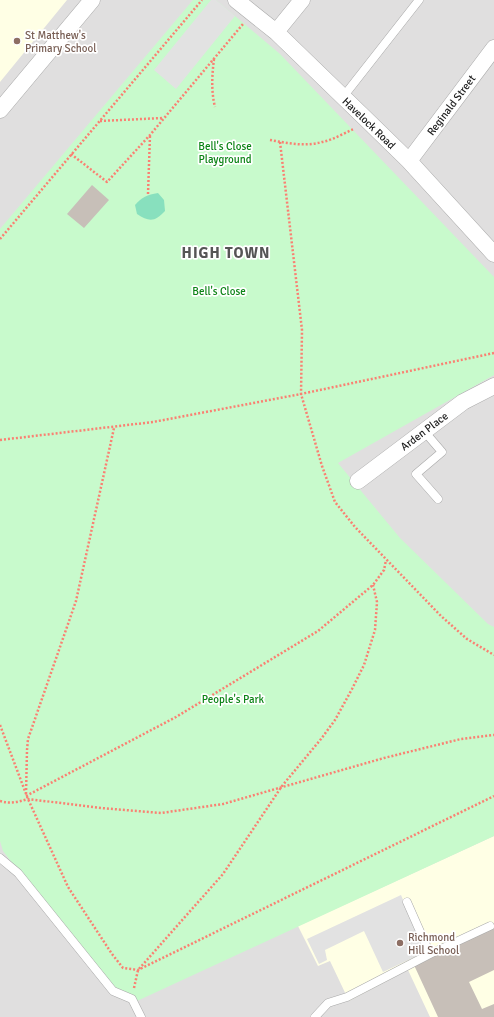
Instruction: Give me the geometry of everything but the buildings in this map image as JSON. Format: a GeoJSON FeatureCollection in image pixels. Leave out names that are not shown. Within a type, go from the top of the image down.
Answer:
{"type":"FeatureCollection","features":[{"type":"Feature","properties":{"kind":"street"},"geometry":{"type":"LineString","coordinates":[[0,110],[92,0]]}},
{"type":"Feature","properties":{"kind":"street","name":"Havelock Road"},"geometry":{"type":"LineString","coordinates":[[236,0],[276,32],[409,161],[494,254]]}},
{"type":"Feature","properties":{"kind":"street"},"geometry":{"type":"LineString","coordinates":[[276,32],[302,0]]}},
{"type":"Feature","properties":{"kind":"street","name":"Reginald Street"},"geometry":{"type":"LineString","coordinates":[[409,161],[494,48]]}},
{"type":"Feature","properties":{"kind":"street","name":"Arden Place"},"geometry":{"type":"LineString","coordinates":[[358,481],[463,402],[494,386]]}},
{"type":"Feature","properties":{"kind":"lane"},"geometry":{"type":"LineString","coordinates":[[343,97],[419,0]]}},
{"type":"Feature","properties":{"kind":"lane"},"geometry":{"type":"LineString","coordinates":[[424,431],[442,452],[416,474],[438,499]]}},
{"type":"Feature","properties":{"kind":"lane"},"geometry":{"type":"LineString","coordinates":[[0,858],[18,873],[112,991],[132,999],[141,1017]]}},
{"type":"Feature","properties":{"kind":"lane"},"geometry":{"type":"LineString","coordinates":[[407,902],[430,954]]}},
{"type":"Feature","properties":{"kind":"lane"},"geometry":{"type":"LineString","coordinates":[[315,1017],[328,1003],[346,997],[430,954],[490,926]]}},
{"type":"Feature","properties":{"kind":"path"},"geometry":{"type":"LineString","coordinates":[[0,239],[202,0]]}},
{"type":"Feature","properties":{"kind":"path"},"geometry":{"type":"LineString","coordinates":[[71,154],[107,182],[253,13]]}},
{"type":"Feature","properties":{"kind":"path"},"geometry":{"type":"LineString","coordinates":[[214,58],[212,96],[215,107]]}},
{"type":"Feature","properties":{"kind":"path"},"geometry":{"type":"LineString","coordinates":[[99,121],[163,118]]}},
{"type":"Feature","properties":{"kind":"path"},"geometry":{"type":"LineString","coordinates":[[270,140],[306,144],[323,142],[368,122]]}},
{"type":"Feature","properties":{"kind":"path"},"geometry":{"type":"LineString","coordinates":[[148,194],[150,134]]}},
{"type":"Feature","properties":{"kind":"path"},"geometry":{"type":"LineString","coordinates":[[280,142],[302,330],[301,394],[322,466],[335,502],[355,527],[441,616],[466,639],[494,655]]}},
{"type":"Feature","properties":{"kind":"path"},"geometry":{"type":"LineString","coordinates":[[0,440],[114,428],[153,422],[301,394],[494,353]]}},
{"type":"Feature","properties":{"kind":"path"},"geometry":{"type":"LineString","coordinates":[[27,798],[28,739],[76,601],[114,428]]}},
{"type":"Feature","properties":{"kind":"path"},"geometry":{"type":"LineString","coordinates":[[0,801],[6,803],[17,802],[27,798],[176,717],[318,632],[374,585],[384,570],[386,560]]}},
{"type":"Feature","properties":{"kind":"path"},"geometry":{"type":"LineString","coordinates":[[132,999],[138,970],[223,874],[282,786],[321,739],[334,720],[364,665],[375,630],[377,602],[374,585]]}},
{"type":"Feature","properties":{"kind":"path"},"geometry":{"type":"LineString","coordinates":[[0,725],[27,798],[72,893],[112,954],[123,968],[138,970],[494,796]]}},
{"type":"Feature","properties":{"kind":"path"},"geometry":{"type":"LineString","coordinates":[[27,798],[101,808],[161,813],[223,804],[384,758],[454,741],[494,735]]}},
{"type":"Feature","properties":{"kind":"shaded area","name":"People's Park"},"geometry":{"type":"Polygon","coordinates":[[[0,0],[494,0],[494,1017],[0,1017],[0,0]]]}},
{"type":"Feature","properties":{"kind":"shaded area","name":"St Matthew's Primary School"},"geometry":{"type":"Polygon","coordinates":[[[0,0],[67,0],[0,82],[0,0]]]}},
{"type":"Feature","properties":{"kind":"shaded area"},"geometry":{"type":"Polygon","coordinates":[[[211,0],[216,0],[235,16],[176,89],[154,70],[211,0]]]}},
{"type":"Feature","properties":{"kind":"shaded area","name":"Richmond Hill School"},"geometry":{"type":"Polygon","coordinates":[[[494,836],[494,1017],[430,1017],[408,970],[349,1001],[330,961],[318,966],[298,926],[494,836]]]}},
{"type":"Feature","properties":{"kind":"shaded area"},"geometry":{"type":"Polygon","coordinates":[[[401,895],[425,952],[383,972],[364,931],[325,950],[327,960],[319,964],[307,939],[401,895]]]}},
{"type":"Feature","properties":{"kind":"green space","name":"People's Park"},"geometry":{"type":"Polygon","coordinates":[[[193,0],[216,0],[280,54],[494,277],[494,375],[338,463],[400,538],[488,624],[494,627],[494,836],[137,1001],[123,1000],[113,995],[3,851],[0,841],[0,229],[193,0]]]}},
{"type":"Feature","properties":{"kind":"green space"},"geometry":{"type":"Polygon","coordinates":[[[158,193],[164,200],[165,211],[161,215],[152,220],[137,214],[135,205],[140,200],[158,193]]]}},
{"type":"Feature","properties":{"kind":"place","name":"St Matthew's Primary School"},"geometry":{"type":"Point","coordinates":[17,41]}},
{"type":"Feature","properties":{"kind":"place","name":"Richmond Hill School"},"geometry":{"type":"Point","coordinates":[400,943]}},
{"type":"Feature","properties":{"kind":"district","name":"HIGH TOWN"},"geometry":{"type":"Point","coordinates":[226,253]}},
{"type":"Feature","properties":{"kind":"park label","name":"Bell's Close Playground"},"geometry":{"type":"Point","coordinates":[225,152]}},
{"type":"Feature","properties":{"kind":"park label","name":"Bell's Close"},"geometry":{"type":"Point","coordinates":[219,291]}}]}
